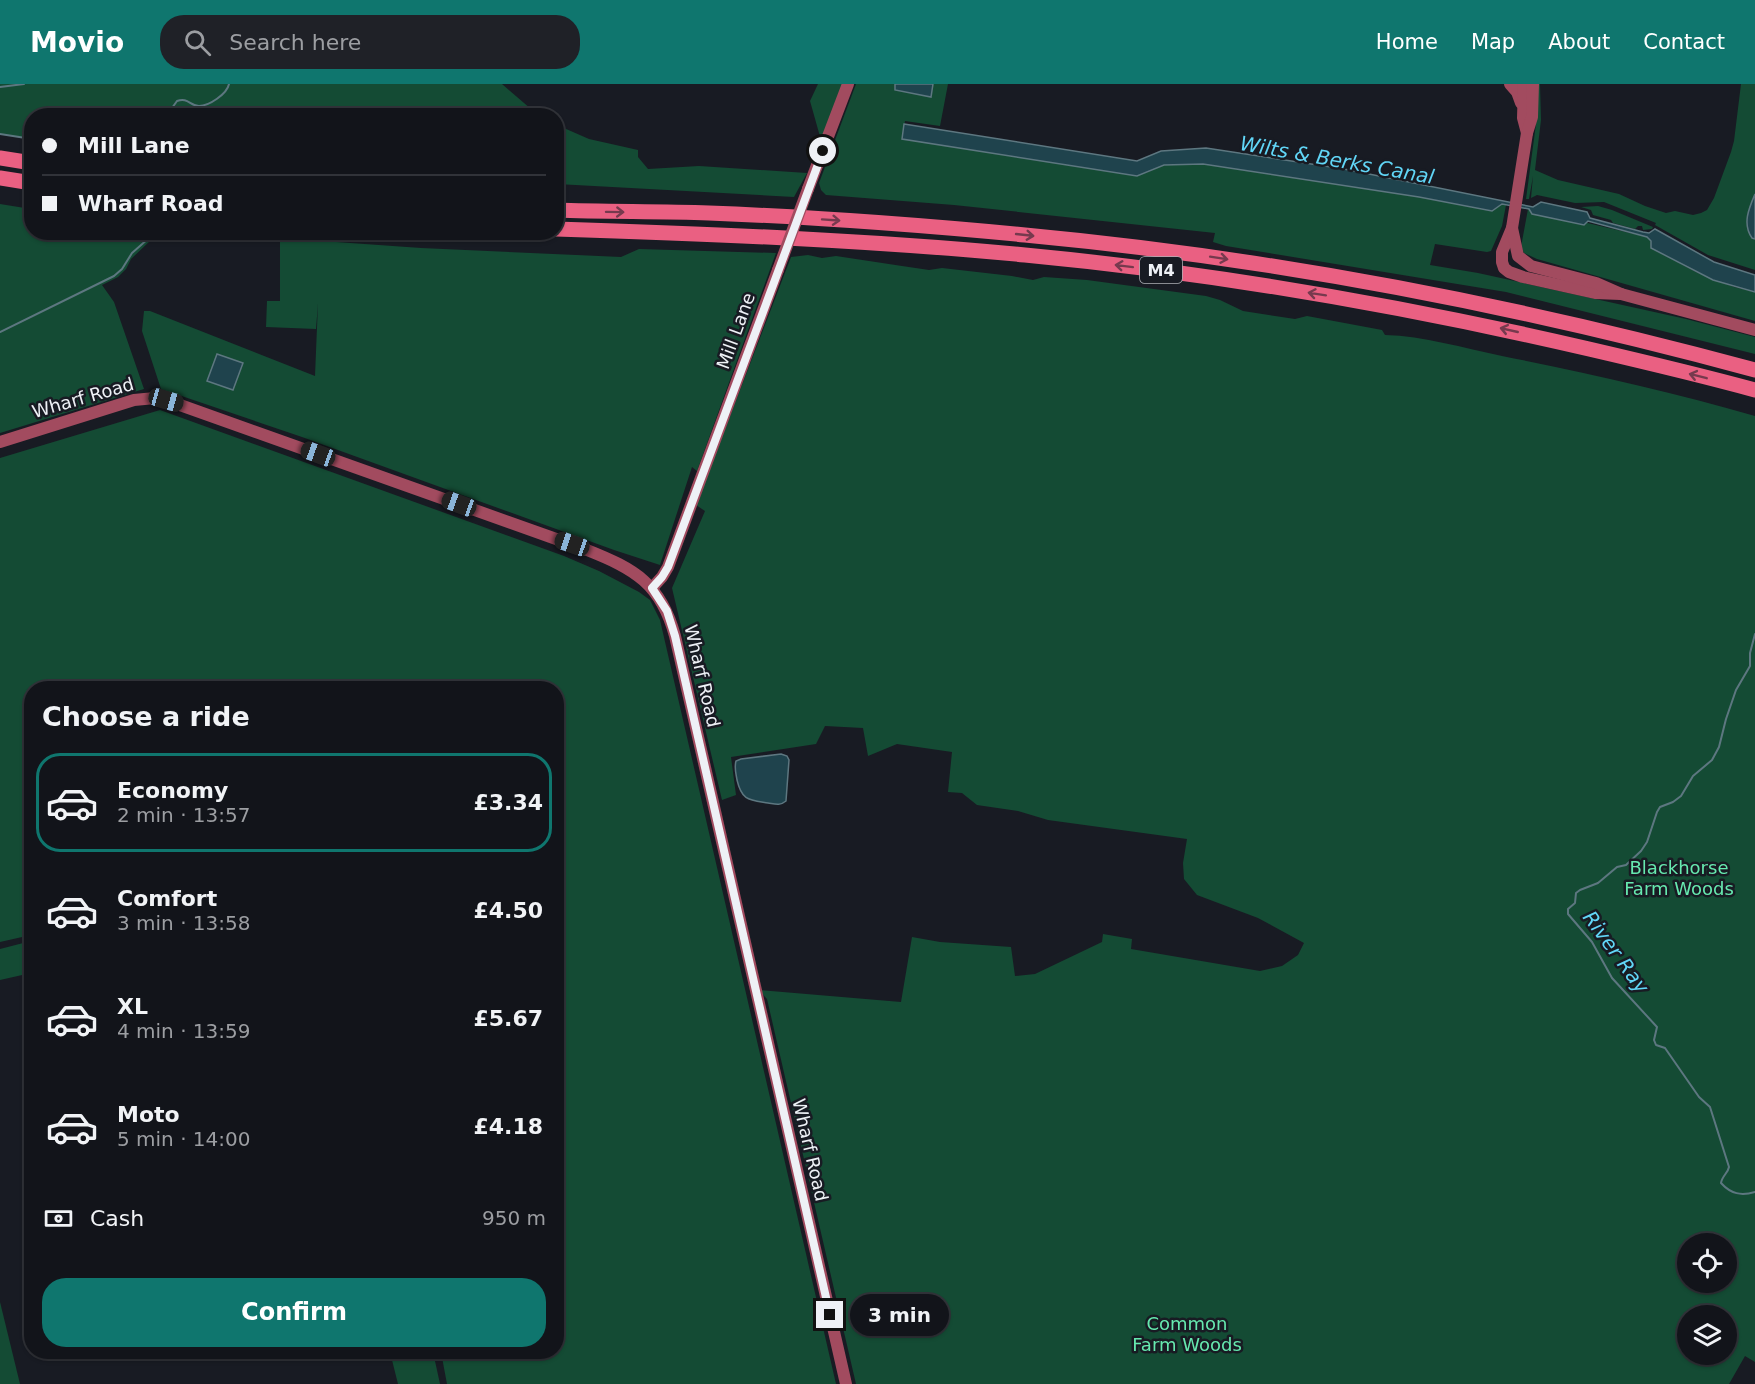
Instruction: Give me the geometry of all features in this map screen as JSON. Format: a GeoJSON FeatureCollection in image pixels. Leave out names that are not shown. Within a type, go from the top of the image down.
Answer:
{"type":"FeatureCollection","features":[{"type":"Feature","properties":{"kind":"highway"},"geometry":{"type":"LineString","coordinates":[[0,158],[24,162]]}},
{"type":"Feature","properties":{"kind":"highway"},"geometry":{"type":"LineString","coordinates":[[0,178],[24,182]]}},
{"type":"Feature","properties":{"kind":"highway","name":"M4"},"geometry":{"type":"LineString","coordinates":[[564,210],[708,213],[874,223],[1027,235],[1185,253],[1333,276],[1492,307],[1755,370]]}},
{"type":"Feature","properties":{"kind":"highway","name":"M4"},"geometry":{"type":"LineString","coordinates":[[564,230],[718,234],[892,244],[1027,255],[1180,273],[1484,325],[1755,390]]}},
{"type":"Feature","properties":{"kind":"main road","name":"Mill Lane"},"geometry":{"type":"LineString","coordinates":[[652,588],[668,567],[848,84]]}},
{"type":"Feature","properties":{"kind":"main road"},"geometry":{"type":"LineString","coordinates":[[1510,84],[1517,92],[1524,110]]}},
{"type":"Feature","properties":{"kind":"main road"},"geometry":{"type":"LineString","coordinates":[[1524,84],[1523,118],[1527,133]]}},
{"type":"Feature","properties":{"kind":"main road"},"geometry":{"type":"LineString","coordinates":[[1533,84],[1532,123],[1527,133],[1512,228],[1505,242],[1502,259],[1504,268],[1509,272],[1595,293],[1621,294]]}},
{"type":"Feature","properties":{"kind":"main road"},"geometry":{"type":"LineString","coordinates":[[1512,228],[1516,252],[1520,260],[1525,263],[1549,272],[1596,283],[1621,294],[1755,330]]}},
{"type":"Feature","properties":{"kind":"main road","name":"Wharf Road"},"geometry":{"type":"LineString","coordinates":[[0,441],[134,400],[155,398],[166,400],[587,550],[622,566],[652,588],[667,611],[675,636],[846,1384]]}},
{"type":"Feature","properties":{"kind":"green space"},"geometry":{"type":"Polygon","coordinates":[[[0,84],[502,84],[530,108],[24,108],[24,138],[0,134],[0,84]]]}},
{"type":"Feature","properties":{"kind":"green space"},"geometry":{"type":"Polygon","coordinates":[[[818,84],[844,84],[821,140],[810,101],[818,84]]]}},
{"type":"Feature","properties":{"kind":"green space"},"geometry":{"type":"Polygon","coordinates":[[[856,84],[895,84],[896,90],[931,96],[933,84],[948,84],[940,126],[905,121],[902,139],[1146,173],[1164,165],[1203,164],[1419,197],[1492,211],[1502,204],[1506,205],[1502,226],[1491,251],[1435,244],[1430,265],[1478,273],[1686,319],[1755,337],[1755,354],[1506,292],[1226,246],[1213,242],[1215,233],[954,205],[826,195],[819,183],[856,84]]]}},
{"type":"Feature","properties":{"kind":"green space"},"geometry":{"type":"Polygon","coordinates":[[[1537,84],[1540,84],[1541,120],[1535,170],[1558,180],[1619,194],[1666,213],[1675,211],[1693,215],[1707,210],[1714,198],[1731,152],[1741,84],[1755,84],[1755,270],[1708,255],[1655,225],[1656,223],[1604,202],[1575,203],[1537,195],[1531,198],[1533,176],[1529,199],[1526,199],[1536,124],[1537,84]]]}},
{"type":"Feature","properties":{"kind":"green space"},"geometry":{"type":"Polygon","coordinates":[[[564,128],[589,139],[638,150],[638,157],[648,169],[699,166],[807,173],[794,197],[564,184],[564,128]]]}},
{"type":"Feature","properties":{"kind":"green space"},"geometry":{"type":"Polygon","coordinates":[[[0,204],[24,208],[24,240],[151,240],[131,259],[126,269],[118,277],[102,285],[114,302],[144,389],[0,433],[0,204]]]}},
{"type":"Feature","properties":{"kind":"green space"},"geometry":{"type":"Polygon","coordinates":[[[1598,206],[1653,227],[1643,230],[1642,226],[1635,229],[1613,223],[1581,207],[1598,206]]]}},
{"type":"Feature","properties":{"kind":"green space"},"geometry":{"type":"Polygon","coordinates":[[[1528,209],[1647,237],[1651,241],[1651,248],[1698,273],[1734,287],[1755,292],[1755,321],[1537,259],[1524,253],[1521,247],[1528,209]]]}},
{"type":"Feature","properties":{"kind":"green space"},"geometry":{"type":"Polygon","coordinates":[[[280,240],[621,257],[639,249],[776,253],[697,471],[692,467],[660,565],[161,389],[142,331],[144,311],[150,311],[315,376],[318,303],[316,329],[266,327],[267,301],[280,301],[280,240]]]}},
{"type":"Feature","properties":{"kind":"green space"},"geometry":{"type":"Polygon","coordinates":[[[808,255],[822,258],[836,256],[929,270],[942,268],[1033,280],[1044,277],[1087,280],[1206,296],[1243,311],[1295,319],[1307,316],[1382,330],[1385,335],[1429,340],[1598,376],[1755,416],[1755,1362],[1745,1356],[1729,1384],[856,1384],[767,999],[759,990],[901,1002],[912,937],[940,942],[1011,947],[1015,976],[1035,974],[1102,942],[1103,934],[1132,939],[1131,949],[1260,971],[1282,966],[1298,955],[1304,943],[1258,918],[1197,895],[1184,879],[1183,863],[1187,839],[1048,820],[1018,811],[977,805],[962,793],[948,792],[952,752],[897,744],[868,756],[863,728],[825,726],[816,744],[731,757],[736,795],[722,800],[672,588],[705,511],[696,505],[791,257],[808,255]]]}},
{"type":"Feature","properties":{"kind":"green space"},"geometry":{"type":"Polygon","coordinates":[[[160,410],[564,556],[599,571],[650,600],[660,620],[836,1384],[447,1384],[442,1359],[564,1359],[564,681],[24,681],[24,937],[0,942],[0,458],[160,410]]]}},
{"type":"Feature","properties":{"kind":"green space"},"geometry":{"type":"Polygon","coordinates":[[[24,943],[24,975],[0,980],[0,949],[24,943]]]}},
{"type":"Feature","properties":{"kind":"green space"},"geometry":{"type":"Polygon","coordinates":[[[0,1302],[20,1384],[0,1384],[0,1302]]]}},
{"type":"Feature","properties":{"kind":"green space"},"geometry":{"type":"Polygon","coordinates":[[[392,1359],[435,1359],[440,1384],[398,1384],[392,1359]]]}},
{"type":"Feature","properties":{"kind":"water"},"geometry":{"type":"Polygon","coordinates":[[[895,84],[933,84],[931,97],[895,90],[895,84]]]}},
{"type":"Feature","properties":{"kind":"water"},"geometry":{"type":"Polygon","coordinates":[[[904,124],[1137,161],[1161,151],[1206,148],[1344,169],[1533,207],[1541,202],[1587,212],[1590,218],[1643,232],[1649,233],[1655,229],[1714,262],[1755,275],[1755,292],[1713,280],[1651,248],[1651,241],[1647,237],[1588,221],[1584,225],[1532,214],[1529,209],[1502,204],[1492,211],[1419,197],[1203,164],[1164,165],[1137,176],[902,139],[904,124]]]}},
{"type":"Feature","properties":{"kind":"water"},"geometry":{"type":"Polygon","coordinates":[[[1755,194],[1755,239],[1749,233],[1747,222],[1755,194]]]}},
{"type":"Feature","properties":{"kind":"water"},"geometry":{"type":"Polygon","coordinates":[[[217,354],[243,363],[233,390],[207,381],[217,354]]]}},
{"type":"Feature","properties":{"kind":"water"},"geometry":{"type":"Polygon","coordinates":[[[781,754],[787,756],[789,760],[786,801],[782,804],[775,804],[751,800],[744,796],[737,780],[736,761],[781,754]]]}},
{"type":"Feature","properties":{"kind":"waterway"},"geometry":{"type":"LineString","coordinates":[[0,87],[24,84]]}},
{"type":"Feature","properties":{"kind":"waterway"},"geometry":{"type":"LineString","coordinates":[[172,108],[177,101],[184,100],[196,106],[212,102],[228,88],[229,84]]}},
{"type":"Feature","properties":{"kind":"waterway"},"geometry":{"type":"LineString","coordinates":[[0,134],[24,138]]}},
{"type":"Feature","properties":{"kind":"waterway"},"geometry":{"type":"LineString","coordinates":[[0,332],[114,276],[122,269],[132,253],[147,240]]}},
{"type":"Feature","properties":{"kind":"waterway","name":"River Ray"},"geometry":{"type":"LineString","coordinates":[[1755,634],[1750,653],[1750,666],[1736,690],[1719,747],[1712,760],[1693,776],[1681,796],[1660,807],[1647,842],[1641,851],[1626,865],[1617,867],[1598,883],[1576,893],[1575,903],[1568,909],[1568,914],[1592,942],[1612,978],[1657,1027],[1654,1040],[1656,1045],[1665,1048],[1699,1097],[1710,1107],[1729,1167],[1721,1183],[1736,1193],[1755,1192]]}},
{"type":"Feature","properties":{"kind":"route"},"geometry":{"type":"LineString","coordinates":[[823,151],[668,567],[652,588],[667,611],[675,636],[830,1315]]}},
{"type":"Feature","properties":{"kind":"water label","name":"Wilts & Berks Canal"},"geometry":{"type":"Point","coordinates":[1337,160]}},
{"type":"Feature","properties":{"kind":"park label","name":"Blackhorse Farm Woods"},"geometry":{"type":"Point","coordinates":[1679,878]}},
{"type":"Feature","properties":{"kind":"park label","name":"Common Farm Woods"},"geometry":{"type":"Point","coordinates":[1187,1334]}}]}
